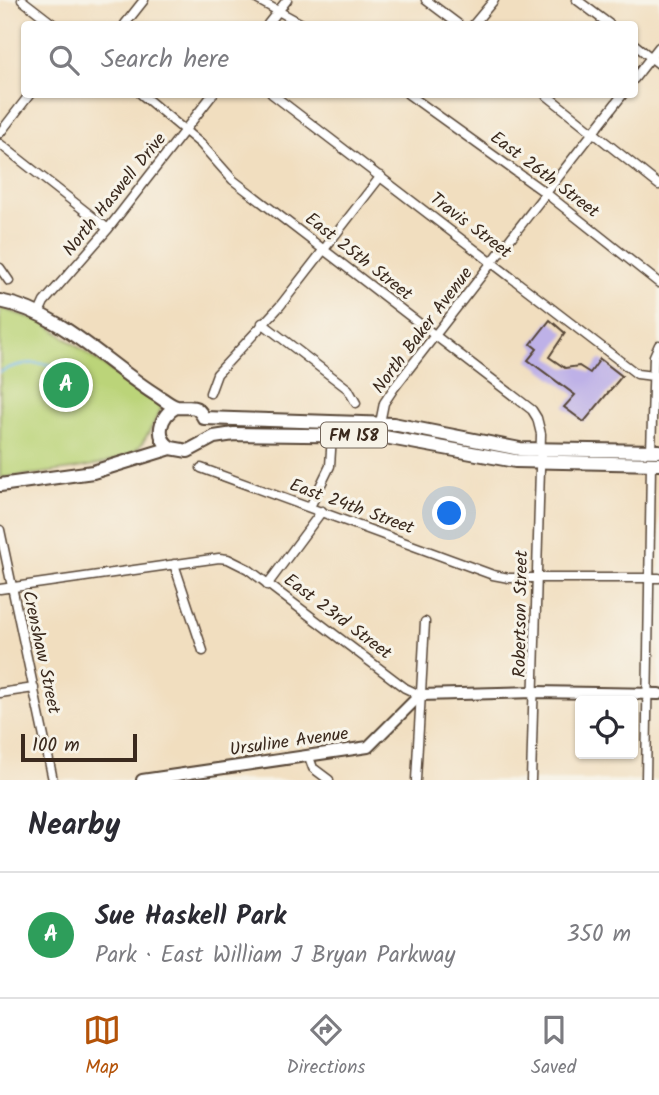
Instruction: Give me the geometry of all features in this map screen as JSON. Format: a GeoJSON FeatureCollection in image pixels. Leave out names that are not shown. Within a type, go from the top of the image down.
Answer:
{"type":"FeatureCollection","features":[{"type":"Feature","properties":{"kind":"main road","name":"FM 158"},"geometry":{"type":"LineString","coordinates":[[0,301],[40,313],[76,335],[176,407],[192,406],[204,418],[407,426],[540,456]]}},
{"type":"Feature","properties":{"kind":"main road"},"geometry":{"type":"LineString","coordinates":[[172,448],[163,442],[160,430],[164,417],[176,407]]}},
{"type":"Feature","properties":{"kind":"main road"},"geometry":{"type":"LineString","coordinates":[[202,442],[206,433],[204,418]]}},
{"type":"Feature","properties":{"kind":"main road","name":"FM 158"},"geometry":{"type":"LineString","coordinates":[[0,485],[93,472],[172,448],[188,451],[215,437],[234,434],[391,437],[502,460],[540,456],[655,457]]}},
{"type":"Feature","properties":{"kind":"street"},"geometry":{"type":"LineString","coordinates":[[22,0],[49,21]]}},
{"type":"Feature","properties":{"kind":"street"},"geometry":{"type":"LineString","coordinates":[[127,21],[143,0]]}},
{"type":"Feature","properties":{"kind":"street"},"geometry":{"type":"LineString","coordinates":[[258,0],[296,21]]}},
{"type":"Feature","properties":{"kind":"street"},"geometry":{"type":"LineString","coordinates":[[270,21],[287,0]]}},
{"type":"Feature","properties":{"kind":"street"},"geometry":{"type":"LineString","coordinates":[[426,0],[454,21]]}},
{"type":"Feature","properties":{"kind":"street"},"geometry":{"type":"LineString","coordinates":[[476,21],[494,0]]}},
{"type":"Feature","properties":{"kind":"street"},"geometry":{"type":"LineString","coordinates":[[577,0],[605,21]]}},
{"type":"Feature","properties":{"kind":"street"},"geometry":{"type":"LineString","coordinates":[[638,46],[659,64]]}},
{"type":"Feature","properties":{"kind":"street"},"geometry":{"type":"LineString","coordinates":[[638,75],[659,47]]}},
{"type":"Feature","properties":{"kind":"street"},"geometry":{"type":"LineString","coordinates":[[0,133],[27,98]]}},
{"type":"Feature","properties":{"kind":"street","name":"East 25th Street"},"geometry":{"type":"LineString","coordinates":[[146,98],[201,144],[233,180],[532,410],[539,425],[540,456]]}},
{"type":"Feature","properties":{"kind":"street","name":"North Haswell Drive"},"geometry":{"type":"LineString","coordinates":[[40,313],[44,302],[108,229],[210,98]]}},
{"type":"Feature","properties":{"kind":"street","name":"Travis Street"},"geometry":{"type":"LineString","coordinates":[[277,98],[637,374],[653,376]]}},
{"type":"Feature","properties":{"kind":"street","name":"East 26th Street"},"geometry":{"type":"LineString","coordinates":[[414,98],[547,194],[659,283]]}},
{"type":"Feature","properties":{"kind":"street"},"geometry":{"type":"LineString","coordinates":[[550,98],[659,185]]}},
{"type":"Feature","properties":{"kind":"street","name":"North Baker Avenue"},"geometry":{"type":"LineString","coordinates":[[380,423],[384,403],[620,98]]}},
{"type":"Feature","properties":{"kind":"street"},"geometry":{"type":"LineString","coordinates":[[0,144],[108,229]]}},
{"type":"Feature","properties":{"kind":"street"},"geometry":{"type":"LineString","coordinates":[[210,393],[217,374],[280,306],[381,176]]}},
{"type":"Feature","properties":{"kind":"street"},"geometry":{"type":"LineString","coordinates":[[0,268],[9,281]]}},
{"type":"Feature","properties":{"kind":"street"},"geometry":{"type":"LineString","coordinates":[[262,323],[348,389],[356,403]]}},
{"type":"Feature","properties":{"kind":"street"},"geometry":{"type":"LineString","coordinates":[[646,780],[654,693],[653,376],[654,356],[659,345]]}},
{"type":"Feature","properties":{"kind":"street"},"geometry":{"type":"LineString","coordinates":[[310,507],[330,466],[332,435]]}},
{"type":"Feature","properties":{"kind":"street","name":"Robertson Street"},"geometry":{"type":"LineString","coordinates":[[531,780],[540,456]]}},
{"type":"Feature","properties":{"kind":"street","name":"East 24th Street"},"geometry":{"type":"LineString","coordinates":[[201,468],[493,575],[509,578],[654,578]]}},
{"type":"Feature","properties":{"kind":"street"},"geometry":{"type":"LineString","coordinates":[[267,585],[322,511]]}},
{"type":"Feature","properties":{"kind":"street","name":"Crenshaw Street"},"geometry":{"type":"LineString","coordinates":[[0,530],[53,780]]}},
{"type":"Feature","properties":{"kind":"street","name":"East 23rd Street"},"geometry":{"type":"LineString","coordinates":[[0,589],[219,558],[228,559],[248,569],[405,688],[420,695]]}},
{"type":"Feature","properties":{"kind":"street"},"geometry":{"type":"LineString","coordinates":[[174,564],[204,651]]}},
{"type":"Feature","properties":{"kind":"street"},"geometry":{"type":"LineString","coordinates":[[416,780],[425,622]]}},
{"type":"Feature","properties":{"kind":"street"},"geometry":{"type":"LineString","coordinates":[[0,693],[34,688]]}},
{"type":"Feature","properties":{"kind":"street"},"geometry":{"type":"LineString","coordinates":[[420,695],[654,693]]}},
{"type":"Feature","properties":{"kind":"street","name":"Ursuline Avenue"},"geometry":{"type":"LineString","coordinates":[[142,780],[368,747],[420,695]]}},
{"type":"Feature","properties":{"kind":"street"},"geometry":{"type":"LineString","coordinates":[[309,757],[313,768],[329,780]]}},
{"type":"Feature","properties":{"kind":"green space"},"geometry":{"type":"Polygon","coordinates":[[[0,308],[43,322],[162,407],[137,449],[111,461],[0,478],[0,308]]]}},
{"type":"Feature","properties":{"kind":"building"},"geometry":{"type":"Polygon","coordinates":[[[550,320],[565,333],[549,357],[565,368],[579,366],[590,373],[600,359],[622,376],[584,422],[564,407],[575,395],[528,360],[537,349],[531,344],[550,320]]]}},
{"type":"Feature","properties":{"kind":"waterway"},"geometry":{"type":"LineString","coordinates":[[0,372],[20,365],[43,364],[64,369],[80,383]]}},
{"type":"Feature","properties":{"kind":"place","name":"Sue Haskell Park"},"geometry":{"type":"Point","coordinates":[66,385]}}]}
